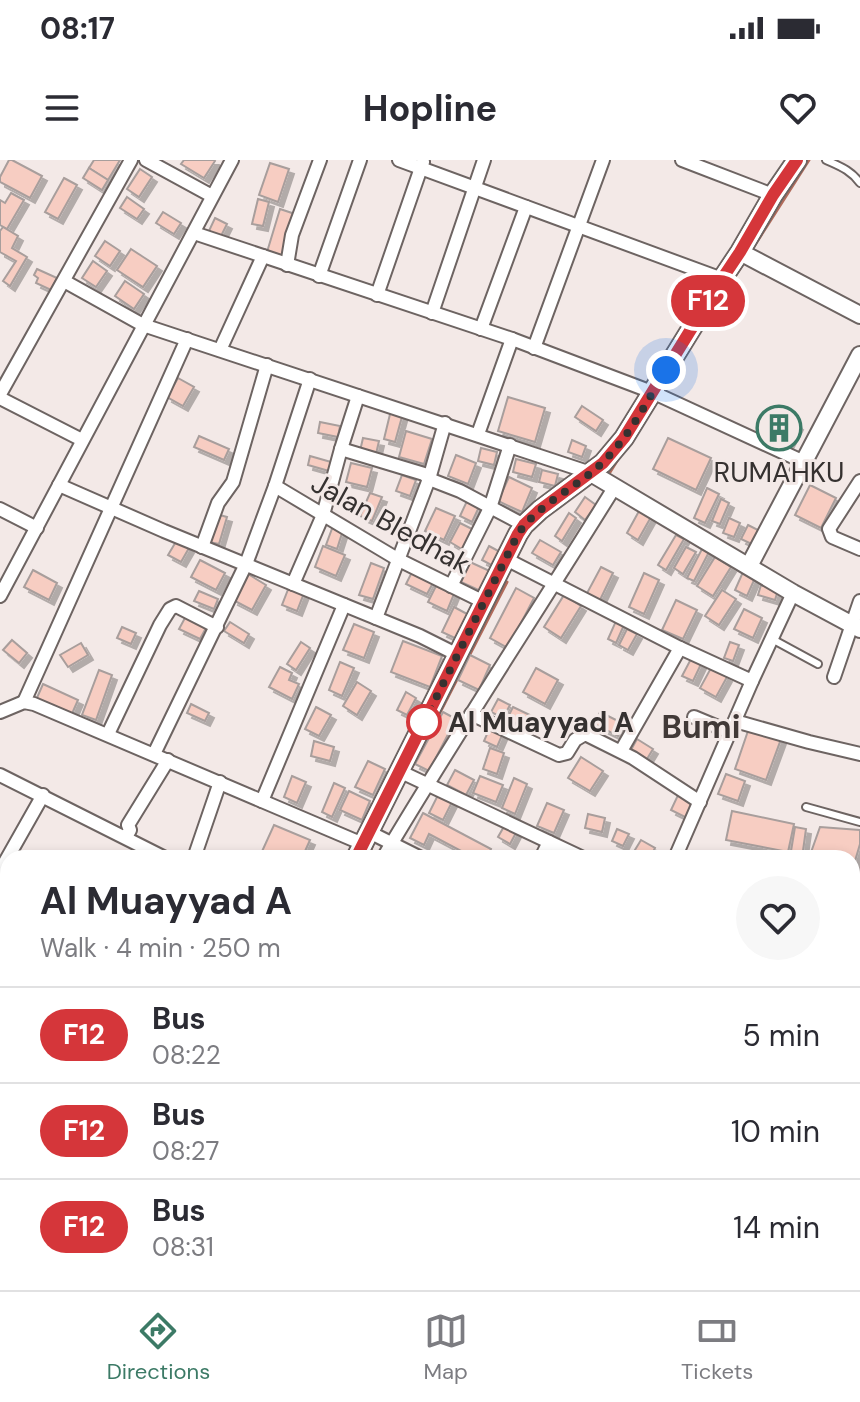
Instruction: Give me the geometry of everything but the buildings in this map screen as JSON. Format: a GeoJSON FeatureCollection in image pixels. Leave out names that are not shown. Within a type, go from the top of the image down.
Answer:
{"type":"FeatureCollection","features":[{"type":"Feature","properties":{"kind":"main road"},"geometry":{"type":"LineString","coordinates":[[362,845],[406,774],[458,655],[524,525],[557,498],[603,480],[603,463],[658,395],[722,279],[742,253],[773,195],[797,160]]}},
{"type":"Feature","properties":{"kind":"street"},"geometry":{"type":"LineString","coordinates":[[82,440],[0,396],[131,160]]}},
{"type":"Feature","properties":{"kind":"street"},"geometry":{"type":"LineString","coordinates":[[146,160],[212,196]]}},
{"type":"Feature","properties":{"kind":"street"},"geometry":{"type":"LineString","coordinates":[[0,596],[232,160]]}},
{"type":"Feature","properties":{"kind":"street"},"geometry":{"type":"LineString","coordinates":[[287,265],[292,235],[320,160]]}},
{"type":"Feature","properties":{"kind":"street"},"geometry":{"type":"LineString","coordinates":[[319,276],[360,160]]}},
{"type":"Feature","properties":{"kind":"street"},"geometry":{"type":"LineString","coordinates":[[399,160],[422,164],[526,207],[722,279]]}},
{"type":"Feature","properties":{"kind":"street"},"geometry":{"type":"LineString","coordinates":[[432,313],[484,160]]}},
{"type":"Feature","properties":{"kind":"street"},"geometry":{"type":"LineString","coordinates":[[534,348],[603,160]]}},
{"type":"Feature","properties":{"kind":"street"},"geometry":{"type":"LineString","coordinates":[[682,160],[773,195]]}},
{"type":"Feature","properties":{"kind":"street"},"geometry":{"type":"LineString","coordinates":[[377,295],[422,164]]}},
{"type":"Feature","properties":{"kind":"street"},"geometry":{"type":"LineString","coordinates":[[481,329],[526,207]]}},
{"type":"Feature","properties":{"kind":"street"},"geometry":{"type":"LineString","coordinates":[[194,233],[512,339],[658,395],[804,462]]}},
{"type":"Feature","properties":{"kind":"street"},"geometry":{"type":"LineString","coordinates":[[742,253],[860,315]]}},
{"type":"Feature","properties":{"kind":"street"},"geometry":{"type":"LineString","coordinates":[[220,350],[263,256]]}},
{"type":"Feature","properties":{"kind":"street"},"geometry":{"type":"LineString","coordinates":[[64,281],[143,325],[478,434],[603,480],[856,627]]}},
{"type":"Feature","properties":{"kind":"street"},"geometry":{"type":"LineString","coordinates":[[24,702],[187,339]]}},
{"type":"Feature","properties":{"kind":"street"},"geometry":{"type":"LineString","coordinates":[[478,434],[512,339]]}},
{"type":"Feature","properties":{"kind":"street"},"geometry":{"type":"LineString","coordinates":[[749,566],[860,355]]}},
{"type":"Feature","properties":{"kind":"street"},"geometry":{"type":"LineString","coordinates":[[202,547],[218,503],[233,482],[267,365]]}},
{"type":"Feature","properties":{"kind":"street"},"geometry":{"type":"LineString","coordinates":[[154,754],[246,564],[310,379]]}},
{"type":"Feature","properties":{"kind":"street"},"geometry":{"type":"LineString","coordinates":[[293,584],[323,515],[358,396]]}},
{"type":"Feature","properties":{"kind":"street"},"geometry":{"type":"LineString","coordinates":[[376,618],[429,479],[445,423]]}},
{"type":"Feature","properties":{"kind":"street"},"geometry":{"type":"LineString","coordinates":[[451,586],[490,508],[510,445]]}},
{"type":"Feature","properties":{"kind":"street"},"geometry":{"type":"LineString","coordinates":[[341,449],[424,474],[524,525]]}},
{"type":"Feature","properties":{"kind":"street"},"geometry":{"type":"LineString","coordinates":[[388,850],[555,584],[603,480]]}},
{"type":"Feature","properties":{"kind":"street"},"geometry":{"type":"LineString","coordinates":[[860,481],[829,529],[832,537],[860,549]]}},
{"type":"Feature","properties":{"kind":"street"},"geometry":{"type":"LineString","coordinates":[[59,485],[437,643],[458,655]]}},
{"type":"Feature","properties":{"kind":"street","name":"Jalan Bledhak"},"geometry":{"type":"LineString","coordinates":[[275,486],[399,560],[484,602]]}},
{"type":"Feature","properties":{"kind":"street"},"geometry":{"type":"LineString","coordinates":[[0,509],[37,528]]}},
{"type":"Feature","properties":{"kind":"street"},"geometry":{"type":"LineString","coordinates":[[506,559],[680,648],[752,681]]}},
{"type":"Feature","properties":{"kind":"street"},"geometry":{"type":"LineString","coordinates":[[679,850],[793,593]]}},
{"type":"Feature","properties":{"kind":"street"},"geometry":{"type":"LineString","coordinates":[[834,677],[856,627],[860,601]]}},
{"type":"Feature","properties":{"kind":"street"},"geometry":{"type":"LineString","coordinates":[[262,801],[344,605]]}},
{"type":"Feature","properties":{"kind":"street"},"geometry":{"type":"LineString","coordinates":[[108,734],[170,609],[176,606],[217,627]]}},
{"type":"Feature","properties":{"kind":"street"},"geometry":{"type":"LineString","coordinates":[[621,751],[680,648]]}},
{"type":"Feature","properties":{"kind":"street"},"geometry":{"type":"LineString","coordinates":[[0,712],[24,702],[34,704],[362,845],[392,843],[406,850]]}},
{"type":"Feature","properties":{"kind":"street"},"geometry":{"type":"LineString","coordinates":[[471,714],[559,755],[567,753],[575,740],[585,734],[621,751],[700,802]]}},
{"type":"Feature","properties":{"kind":"street"},"geometry":{"type":"LineString","coordinates":[[694,717],[860,754]]}},
{"type":"Feature","properties":{"kind":"street"},"geometry":{"type":"LineString","coordinates":[[128,834],[128,825],[168,760]]}},
{"type":"Feature","properties":{"kind":"street"},"geometry":{"type":"LineString","coordinates":[[406,774],[566,850]]}},
{"type":"Feature","properties":{"kind":"street"},"geometry":{"type":"LineString","coordinates":[[0,775],[128,834],[153,850]]}},
{"type":"Feature","properties":{"kind":"street"},"geometry":{"type":"LineString","coordinates":[[197,850],[220,782]]}},
{"type":"Feature","properties":{"kind":"street"},"geometry":{"type":"LineString","coordinates":[[12,850],[43,795]]}},
{"type":"Feature","properties":{"kind":"street"},"geometry":{"type":"LineString","coordinates":[[545,850],[549,842]]}},
{"type":"Feature","properties":{"kind":"lane"},"geometry":{"type":"LineString","coordinates":[[826,160],[854,174],[860,183]]}},
{"type":"Feature","properties":{"kind":"lane"},"geometry":{"type":"LineString","coordinates":[[772,639],[818,664]]}},
{"type":"Feature","properties":{"kind":"lane"},"geometry":{"type":"LineString","coordinates":[[806,807],[860,822]]}},
{"type":"Feature","properties":{"kind":"waterway"},"geometry":{"type":"LineString","coordinates":[[751,251],[809,160]]}},
{"type":"Feature","properties":{"kind":"waterway"},"geometry":{"type":"LineString","coordinates":[[710,315],[745,261]]}},
{"type":"Feature","properties":{"kind":"waterway"},"geometry":{"type":"LineString","coordinates":[[607,477],[622,453]]}},
{"type":"Feature","properties":{"kind":"waterway"},"geometry":{"type":"LineString","coordinates":[[412,767],[507,582]]}},
{"type":"Feature","properties":{"kind":"waterway"},"geometry":{"type":"LineString","coordinates":[[371,850],[374,841]]}},
{"type":"Feature","properties":{"kind":"bus line","name":"F12"},"geometry":{"type":"LineString","coordinates":[[360,850],[518,534],[540,510],[603,463],[624,438],[797,160]]}},
{"type":"Feature","properties":{"kind":"place","name":"RUMAHKU"},"geometry":{"type":"Point","coordinates":[779,428]}},
{"type":"Feature","properties":{"kind":"place","name":"Al Muayyad A"},"geometry":{"type":"Point","coordinates":[424,722]}},
{"type":"Feature","properties":{"kind":"district","name":"Bumi"},"geometry":{"type":"Point","coordinates":[701,727]}},
{"type":"Feature","properties":{"kind":"route"},"geometry":{"type":"LineString","coordinates":[[424,722],[524,525],[603,463],[624,438],[666,370]]}}]}
